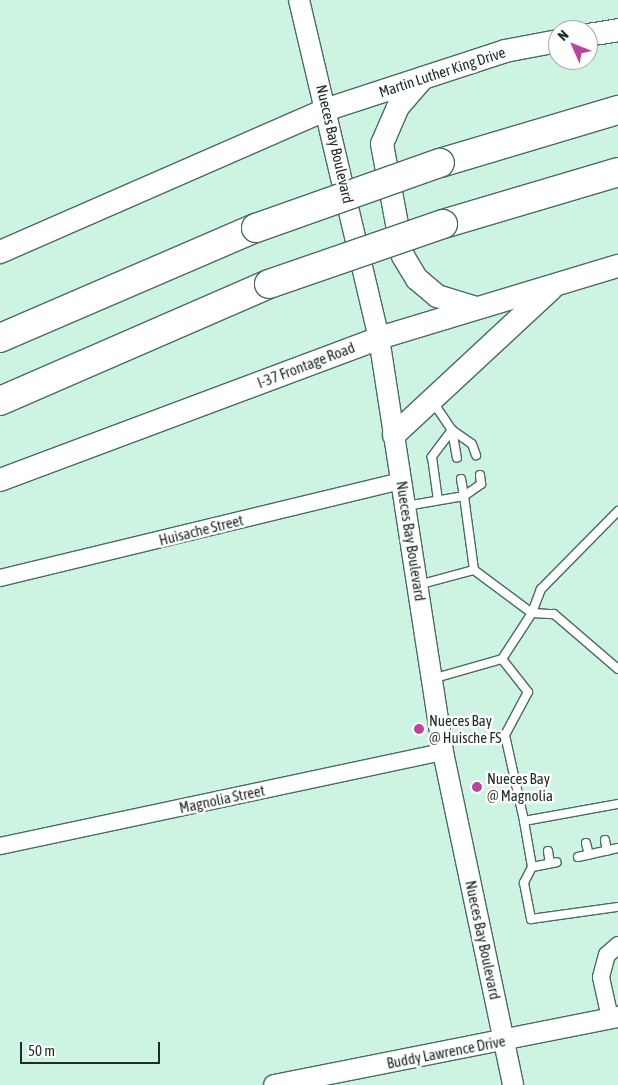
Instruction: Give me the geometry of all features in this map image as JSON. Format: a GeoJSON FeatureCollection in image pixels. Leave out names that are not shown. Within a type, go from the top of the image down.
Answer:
{"type":"FeatureCollection","features":[{"type":"Feature","properties":{"kind":"highway"},"geometry":{"type":"LineString","coordinates":[[0,338],[256,228],[440,163],[618,110]]}},
{"type":"Feature","properties":{"kind":"highway"},"geometry":{"type":"LineString","coordinates":[[0,401],[269,284],[443,224],[618,172]]}},
{"type":"Feature","properties":{"kind":"main road"},"geometry":{"type":"LineString","coordinates":[[598,33],[618,30]]}},
{"type":"Feature","properties":{"kind":"main road","name":"Martin Luther King Drive"},"geometry":{"type":"LineString","coordinates":[[328,109],[505,50],[548,43]]}},
{"type":"Feature","properties":{"kind":"main road"},"geometry":{"type":"LineString","coordinates":[[424,77],[398,107],[382,144],[404,256],[417,279],[437,296],[478,308]]}},
{"type":"Feature","properties":{"kind":"main road"},"geometry":{"type":"LineString","coordinates":[[0,252],[328,109]]}},
{"type":"Feature","properties":{"kind":"main road","name":"I-37 Frontage Road"},"geometry":{"type":"LineString","coordinates":[[0,480],[379,338],[618,266]]}},
{"type":"Feature","properties":{"kind":"main road"},"geometry":{"type":"LineString","coordinates":[[394,435],[556,284]]}},
{"type":"Feature","properties":{"kind":"street","name":"Nueces Bay Boulevard"},"geometry":{"type":"LineString","coordinates":[[300,0],[328,109],[379,338],[444,752],[513,1085]]}},
{"type":"Feature","properties":{"kind":"street","name":"Huisache Street"},"geometry":{"type":"LineString","coordinates":[[0,578],[402,482]]}},
{"type":"Feature","properties":{"kind":"street","name":"Magnolia Street"},"geometry":{"type":"LineString","coordinates":[[0,846],[444,752]]}},
{"type":"Feature","properties":{"kind":"street"},"geometry":{"type":"LineString","coordinates":[[614,1018],[601,977],[607,955],[618,945]]}},
{"type":"Feature","properties":{"kind":"street","name":"Buddy Lawrence Drive"},"geometry":{"type":"LineString","coordinates":[[274,1085],[614,1018]]}},
{"type":"Feature","properties":{"kind":"lane"},"geometry":{"type":"LineString","coordinates":[[432,400],[452,430],[472,444],[476,455]]}},
{"type":"Feature","properties":{"kind":"lane"},"geometry":{"type":"LineString","coordinates":[[452,430],[457,458]]}},
{"type":"Feature","properties":{"kind":"lane"},"geometry":{"type":"LineString","coordinates":[[438,500],[432,457],[452,430]]}},
{"type":"Feature","properties":{"kind":"lane"},"geometry":{"type":"LineString","coordinates":[[406,506],[464,496],[481,484],[480,475]]}},
{"type":"Feature","properties":{"kind":"lane"},"geometry":{"type":"LineString","coordinates":[[461,478],[474,570],[532,613],[554,614],[618,669]]}},
{"type":"Feature","properties":{"kind":"lane"},"geometry":{"type":"LineString","coordinates":[[432,679],[502,659],[532,613],[542,589],[618,511]]}},
{"type":"Feature","properties":{"kind":"lane"},"geometry":{"type":"LineString","coordinates":[[418,585],[474,570]]}},
{"type":"Feature","properties":{"kind":"lane"},"geometry":{"type":"LineString","coordinates":[[502,659],[528,692],[504,735],[524,820],[532,867],[524,883],[531,919],[618,907]]}},
{"type":"Feature","properties":{"kind":"lane"},"geometry":{"type":"LineString","coordinates":[[524,820],[618,804]]}},
{"type":"Feature","properties":{"kind":"lane"},"geometry":{"type":"LineString","coordinates":[[599,808],[601,817]]}},
{"type":"Feature","properties":{"kind":"lane"},"geometry":{"type":"LineString","coordinates":[[580,811],[582,821]]}},
{"type":"Feature","properties":{"kind":"lane"},"geometry":{"type":"LineString","coordinates":[[560,815],[562,824]]}},
{"type":"Feature","properties":{"kind":"lane"},"geometry":{"type":"LineString","coordinates":[[542,818],[544,828]]}},
{"type":"Feature","properties":{"kind":"lane"},"geometry":{"type":"LineString","coordinates":[[605,840],[607,851]]}},
{"type":"Feature","properties":{"kind":"lane"},"geometry":{"type":"LineString","coordinates":[[586,843],[589,855]]}},
{"type":"Feature","properties":{"kind":"lane"},"geometry":{"type":"LineString","coordinates":[[578,857],[618,848]]}},
{"type":"Feature","properties":{"kind":"lane"},"geometry":{"type":"LineString","coordinates":[[532,867],[554,862],[548,851]]}},
{"type":"Feature","properties":{"kind":"place","name":"Nueces Bay @ Huische FS"},"geometry":{"type":"Point","coordinates":[419,729]}},
{"type":"Feature","properties":{"kind":"place","name":"Nueces Bay @ Magnolia"},"geometry":{"type":"Point","coordinates":[477,787]}}]}
